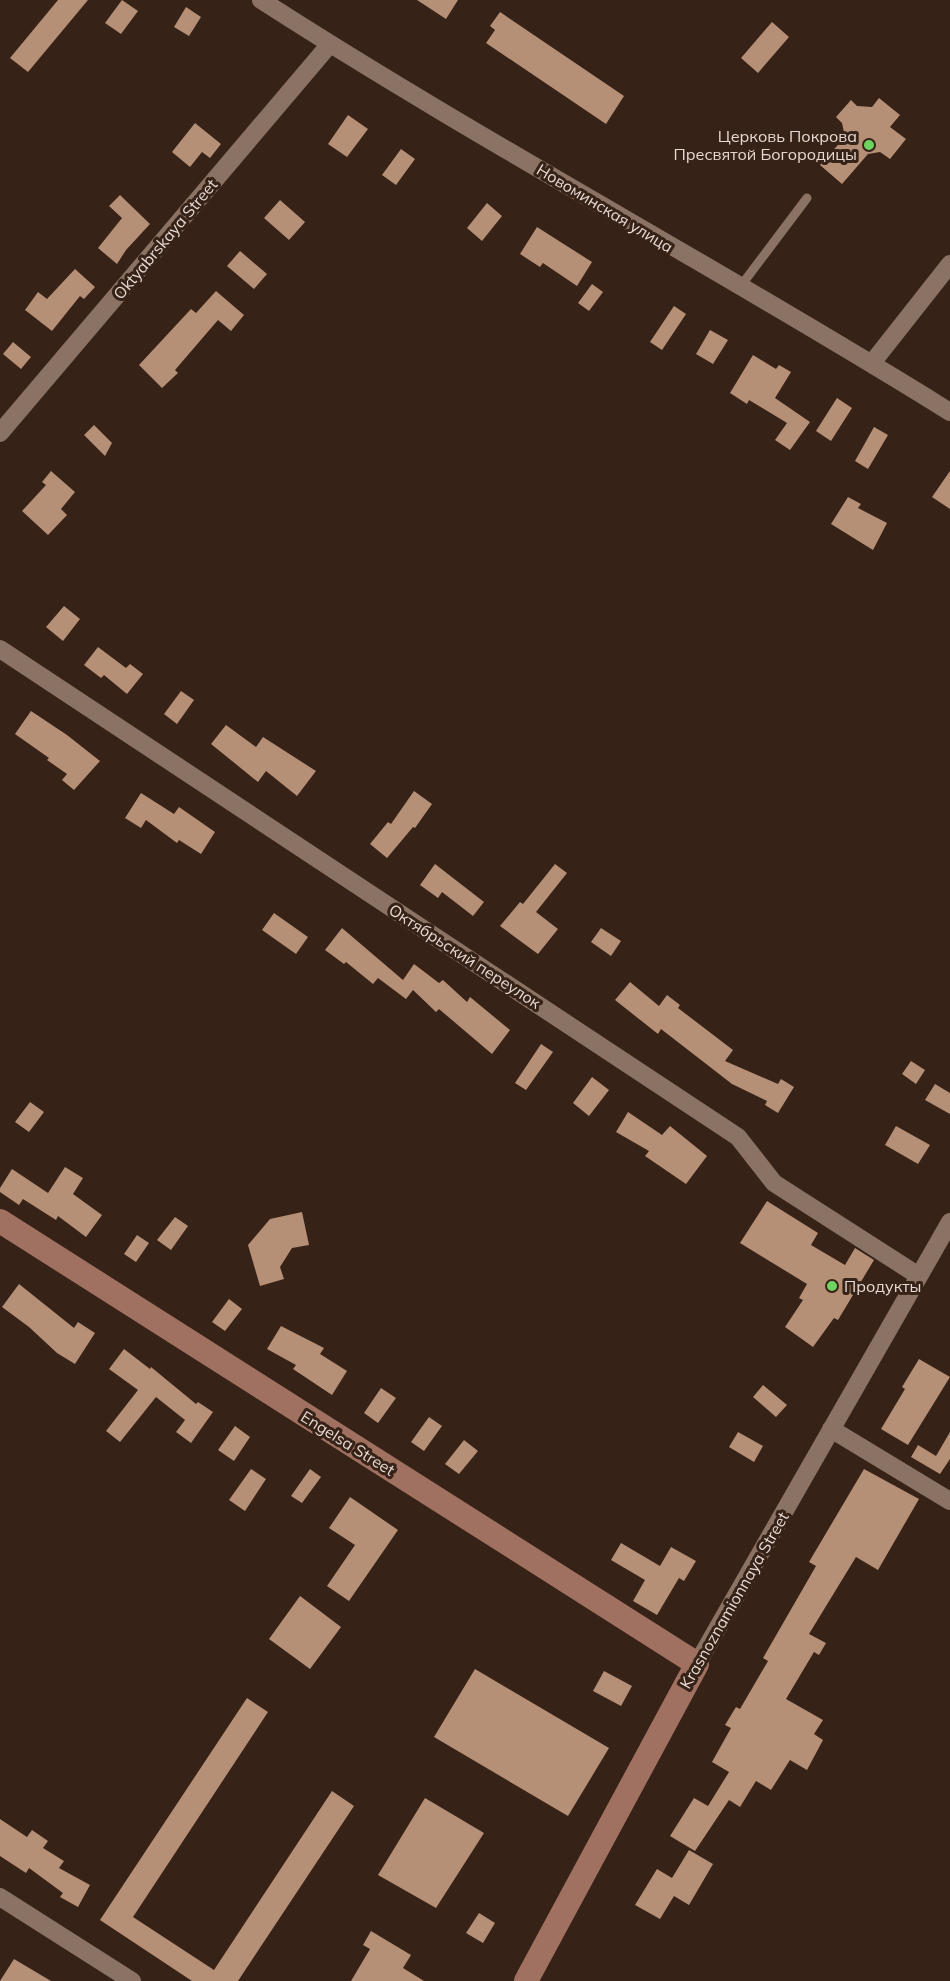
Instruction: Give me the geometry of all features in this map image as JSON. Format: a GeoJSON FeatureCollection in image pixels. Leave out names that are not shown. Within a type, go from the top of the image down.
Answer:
{"type":"FeatureCollection","features":[{"type":"Feature","properties":{"kind":"main road","name":"Engelsa Street"},"geometry":{"type":"LineString","coordinates":[[0,1221],[697,1664]]}},
{"type":"Feature","properties":{"kind":"main road","name":"Krasnoznamionnaya Street"},"geometry":{"type":"LineString","coordinates":[[526,1981],[697,1664]]}},
{"type":"Feature","properties":{"kind":"street","name":"Новоминская улица"},"geometry":{"type":"LineString","coordinates":[[261,0],[330,44],[872,363],[950,412]]}},
{"type":"Feature","properties":{"kind":"street","name":"Oktyabrskaya Street"},"geometry":{"type":"LineString","coordinates":[[0,433],[330,44]]}},
{"type":"Feature","properties":{"kind":"street"},"geometry":{"type":"LineString","coordinates":[[872,363],[950,264]]}},
{"type":"Feature","properties":{"kind":"street","name":"Октябрьский переулок"},"geometry":{"type":"LineString","coordinates":[[0,649],[738,1137],[774,1183],[919,1276]]}},
{"type":"Feature","properties":{"kind":"street","name":"Krasnoznamionnaya Street"},"geometry":{"type":"LineString","coordinates":[[697,1664],[950,1222]]}},
{"type":"Feature","properties":{"kind":"street"},"geometry":{"type":"LineString","coordinates":[[831,1429],[950,1501]]}},
{"type":"Feature","properties":{"kind":"street"},"geometry":{"type":"LineString","coordinates":[[0,1897],[132,1981]]}},
{"type":"Feature","properties":{"kind":"lane"},"geometry":{"type":"LineString","coordinates":[[740,287],[807,198]]}},
{"type":"Feature","properties":{"kind":"building"},"geometry":{"type":"Polygon","coordinates":[[[58,0],[88,0],[28,72],[10,58],[58,0]]]}},
{"type":"Feature","properties":{"kind":"building"},"geometry":{"type":"Polygon","coordinates":[[[122,0],[138,11],[121,34],[105,23],[122,0]]]}},
{"type":"Feature","properties":{"kind":"building"},"geometry":{"type":"Polygon","coordinates":[[[417,0],[458,0],[446,19],[417,0]]]}},
{"type":"Feature","properties":{"kind":"building"},"geometry":{"type":"Polygon","coordinates":[[[186,7],[201,17],[189,36],[174,27],[186,7]]]}},
{"type":"Feature","properties":{"kind":"building"},"geometry":{"type":"Polygon","coordinates":[[[500,12],[624,96],[606,124],[486,43],[495,30],[490,26],[500,12]]]}},
{"type":"Feature","properties":{"kind":"building"},"geometry":{"type":"Polygon","coordinates":[[[772,22],[789,37],[758,73],[741,58],[772,22]]]}},
{"type":"Feature","properties":{"kind":"building","name":"Церковь Покрова Пресвятой Богородицы"},"geometry":{"type":"Polygon","coordinates":[[[879,98],[900,115],[890,127],[906,139],[890,159],[880,152],[868,154],[842,184],[820,165],[845,137],[842,123],[836,117],[851,100],[857,106],[872,107],[879,98]]]}},
{"type":"Feature","properties":{"kind":"building"},"geometry":{"type":"Polygon","coordinates":[[[348,115],[368,129],[347,157],[328,144],[348,115]]]}},
{"type":"Feature","properties":{"kind":"building"},"geometry":{"type":"Polygon","coordinates":[[[195,123],[221,144],[210,158],[202,152],[190,167],[172,152],[195,123]]]}},
{"type":"Feature","properties":{"kind":"building"},"geometry":{"type":"Polygon","coordinates":[[[401,149],[415,159],[396,185],[382,175],[401,149]]]}},
{"type":"Feature","properties":{"kind":"building"},"geometry":{"type":"Polygon","coordinates":[[[120,195],[150,224],[126,250],[117,264],[98,248],[122,218],[109,206],[120,195]]]}},
{"type":"Feature","properties":{"kind":"building"},"geometry":{"type":"Polygon","coordinates":[[[280,200],[305,222],[289,240],[264,218],[280,200]]]}},
{"type":"Feature","properties":{"kind":"building"},"geometry":{"type":"Polygon","coordinates":[[[487,203],[502,216],[482,241],[467,228],[487,203]]]}},
{"type":"Feature","properties":{"kind":"building"},"geometry":{"type":"Polygon","coordinates":[[[537,227],[592,262],[577,286],[543,263],[540,267],[520,254],[537,227]]]}},
{"type":"Feature","properties":{"kind":"building"},"geometry":{"type":"Polygon","coordinates":[[[240,251],[267,274],[254,289],[227,266],[240,251]]]}},
{"type":"Feature","properties":{"kind":"building"},"geometry":{"type":"Polygon","coordinates":[[[75,269],[95,287],[84,299],[80,296],[52,331],[25,310],[38,292],[47,299],[75,269]]]}},
{"type":"Feature","properties":{"kind":"building"},"geometry":{"type":"Polygon","coordinates":[[[592,284],[603,292],[589,311],[578,303],[592,284]]]}},
{"type":"Feature","properties":{"kind":"building"},"geometry":{"type":"Polygon","coordinates":[[[216,291],[244,315],[231,331],[218,320],[175,370],[178,373],[162,388],[139,365],[191,309],[196,313],[216,291]]]}},
{"type":"Feature","properties":{"kind":"building"},"geometry":{"type":"Polygon","coordinates":[[[674,306],[686,314],[662,350],[650,342],[674,306]]]}},
{"type":"Feature","properties":{"kind":"building"},"geometry":{"type":"Polygon","coordinates":[[[710,330],[728,340],[713,364],[696,354],[710,330]]]}},
{"type":"Feature","properties":{"kind":"building"},"geometry":{"type":"Polygon","coordinates":[[[13,342],[31,357],[21,369],[3,354],[13,342]]]}},
{"type":"Feature","properties":{"kind":"building"},"geometry":{"type":"Polygon","coordinates":[[[753,355],[776,369],[779,365],[791,372],[775,398],[810,422],[790,450],[775,440],[787,423],[749,400],[747,404],[730,393],[753,355]]]}},
{"type":"Feature","properties":{"kind":"building"},"geometry":{"type":"Polygon","coordinates":[[[837,398],[852,408],[831,441],[816,431],[837,398]]]}},
{"type":"Feature","properties":{"kind":"building"},"geometry":{"type":"Polygon","coordinates":[[[94,425],[112,443],[105,456],[84,435],[94,425]]]}},
{"type":"Feature","properties":{"kind":"building"},"geometry":{"type":"Polygon","coordinates":[[[874,427],[888,435],[868,469],[855,461],[874,427]]]}},
{"type":"Feature","properties":{"kind":"building"},"geometry":{"type":"Polygon","coordinates":[[[51,471],[75,492],[61,509],[67,515],[48,535],[22,511],[46,485],[42,482],[51,471]]]}},
{"type":"Feature","properties":{"kind":"building"},"geometry":{"type":"Polygon","coordinates":[[[950,471],[950,509],[932,497],[950,471]]]}},
{"type":"Feature","properties":{"kind":"building"},"geometry":{"type":"Polygon","coordinates":[[[848,497],[861,504],[858,508],[887,523],[873,550],[831,524],[848,497]]]}},
{"type":"Feature","properties":{"kind":"building"},"geometry":{"type":"Polygon","coordinates":[[[64,606],[80,619],[63,641],[46,627],[64,606]]]}},
{"type":"Feature","properties":{"kind":"building"},"geometry":{"type":"Polygon","coordinates":[[[98,647],[126,668],[130,664],[143,674],[127,694],[104,675],[101,678],[84,665],[98,647]]]}},
{"type":"Feature","properties":{"kind":"building"},"geometry":{"type":"Polygon","coordinates":[[[181,691],[194,700],[177,724],[164,714],[181,691]]]}},
{"type":"Feature","properties":{"kind":"building"},"geometry":{"type":"Polygon","coordinates":[[[31,711],[100,761],[74,790],[62,780],[67,774],[15,734],[31,711]]]}},
{"type":"Feature","properties":{"kind":"building"},"geometry":{"type":"Polygon","coordinates":[[[226,725],[256,747],[263,737],[316,771],[297,796],[266,771],[258,782],[211,744],[226,725]]]}},
{"type":"Feature","properties":{"kind":"building"},"geometry":{"type":"Polygon","coordinates":[[[414,791],[432,804],[415,828],[413,827],[387,858],[370,844],[388,822],[391,824],[414,791]]]}},
{"type":"Feature","properties":{"kind":"building"},"geometry":{"type":"Polygon","coordinates":[[[141,793],[174,814],[179,807],[215,832],[201,854],[179,840],[177,843],[146,820],[141,828],[125,818],[141,793]]]}},
{"type":"Feature","properties":{"kind":"building"},"geometry":{"type":"Polygon","coordinates":[[[435,864],[484,902],[473,916],[442,892],[438,898],[420,885],[435,864]]]}},
{"type":"Feature","properties":{"kind":"building"},"geometry":{"type":"Polygon","coordinates":[[[555,864],[567,873],[536,912],[558,929],[538,954],[500,926],[520,902],[523,904],[555,864]]]}},
{"type":"Feature","properties":{"kind":"building"},"geometry":{"type":"Polygon","coordinates":[[[274,913],[308,937],[296,954],[262,930],[274,913]]]}},
{"type":"Feature","properties":{"kind":"building"},"geometry":{"type":"Polygon","coordinates":[[[342,928],[403,980],[414,964],[439,983],[443,980],[467,1002],[470,997],[510,1030],[492,1054],[439,1009],[436,1012],[413,990],[406,999],[378,978],[373,984],[346,962],[344,964],[325,950],[342,928]]]}},
{"type":"Feature","properties":{"kind":"building"},"geometry":{"type":"Polygon","coordinates":[[[601,928],[621,941],[611,956],[591,942],[601,928]]]}},
{"type":"Feature","properties":{"kind":"building"},"geometry":{"type":"Polygon","coordinates":[[[630,982],[659,1006],[667,995],[680,1005],[678,1008],[733,1050],[725,1061],[778,1084],[781,1079],[794,1087],[778,1113],[765,1105],[767,1101],[732,1084],[661,1029],[658,1034],[615,1000],[630,982]]]}},
{"type":"Feature","properties":{"kind":"building"},"geometry":{"type":"Polygon","coordinates":[[[541,1044],[553,1052],[526,1090],[515,1083],[541,1044]]]}},
{"type":"Feature","properties":{"kind":"building"},"geometry":{"type":"Polygon","coordinates":[[[911,1061],[925,1070],[916,1084],[902,1074],[911,1061]]]}},
{"type":"Feature","properties":{"kind":"building"},"geometry":{"type":"Polygon","coordinates":[[[592,1077],[609,1090],[589,1116],[573,1103],[592,1077]]]}},
{"type":"Feature","properties":{"kind":"building"},"geometry":{"type":"Polygon","coordinates":[[[935,1084],[950,1093],[950,1114],[925,1100],[935,1084]]]}},
{"type":"Feature","properties":{"kind":"building"},"geometry":{"type":"Polygon","coordinates":[[[30,1102],[44,1112],[29,1132],[15,1122],[30,1102]]]}},
{"type":"Feature","properties":{"kind":"building"},"geometry":{"type":"Polygon","coordinates":[[[628,1112],[662,1135],[670,1126],[707,1156],[686,1184],[645,1156],[649,1151],[616,1132],[628,1112]]]}},
{"type":"Feature","properties":{"kind":"building"},"geometry":{"type":"Polygon","coordinates":[[[896,1126],[930,1145],[918,1164],[885,1145],[896,1126]]]}},
{"type":"Feature","properties":{"kind":"building"},"geometry":{"type":"Polygon","coordinates":[[[65,1167],[83,1178],[73,1194],[102,1215],[86,1237],[58,1216],[56,1220],[23,1199],[19,1205],[0,1192],[0,1188],[12,1169],[48,1193],[65,1167]]]}},
{"type":"Feature","properties":{"kind":"building"},"geometry":{"type":"Polygon","coordinates":[[[767,1201],[818,1233],[811,1245],[845,1265],[855,1248],[874,1260],[838,1320],[834,1318],[813,1347],[785,1327],[803,1300],[799,1298],[807,1284],[740,1243],[767,1201]]]}},
{"type":"Feature","properties":{"kind":"building"},"geometry":{"type":"Polygon","coordinates":[[[302,1212],[309,1245],[292,1248],[280,1267],[284,1279],[260,1286],[248,1245],[270,1219],[302,1212]]]}},
{"type":"Feature","properties":{"kind":"building"},"geometry":{"type":"Polygon","coordinates":[[[175,1217],[188,1226],[171,1250],[157,1240],[175,1217]]]}},
{"type":"Feature","properties":{"kind":"building"},"geometry":{"type":"Polygon","coordinates":[[[137,1235],[149,1243],[136,1262],[124,1254],[137,1235]]]}},
{"type":"Feature","properties":{"kind":"building"},"geometry":{"type":"Polygon","coordinates":[[[19,1284],[74,1328],[78,1322],[95,1333],[75,1364],[57,1353],[29,1327],[2,1307],[19,1284]]]}},
{"type":"Feature","properties":{"kind":"building"},"geometry":{"type":"Polygon","coordinates":[[[229,1299],[242,1309],[225,1331],[212,1322],[229,1299]]]}},
{"type":"Feature","properties":{"kind":"building"},"geometry":{"type":"Polygon","coordinates":[[[281,1326],[324,1348],[320,1354],[347,1371],[332,1395],[293,1369],[296,1365],[267,1349],[281,1326]]]}},
{"type":"Feature","properties":{"kind":"building"},"geometry":{"type":"Polygon","coordinates":[[[124,1349],[150,1369],[151,1367],[196,1404],[198,1402],[213,1412],[191,1443],[176,1432],[185,1420],[156,1397],[120,1442],[106,1431],[138,1390],[109,1369],[124,1349]]]}},
{"type":"Feature","properties":{"kind":"building"},"geometry":{"type":"Polygon","coordinates":[[[919,1359],[950,1377],[908,1445],[881,1429],[905,1389],[902,1387],[919,1359]]]}},
{"type":"Feature","properties":{"kind":"building"},"geometry":{"type":"Polygon","coordinates":[[[763,1385],[787,1405],[776,1417],[753,1397],[763,1385]]]}},
{"type":"Feature","properties":{"kind":"building"},"geometry":{"type":"Polygon","coordinates":[[[381,1388],[396,1398],[378,1423],[364,1413],[381,1388]]]}},
{"type":"Feature","properties":{"kind":"building"},"geometry":{"type":"Polygon","coordinates":[[[429,1417],[442,1426],[424,1451],[411,1442],[429,1417]]]}},
{"type":"Feature","properties":{"kind":"building"},"geometry":{"type":"Polygon","coordinates":[[[235,1426],[250,1437],[234,1461],[218,1450],[235,1426]]]}},
{"type":"Feature","properties":{"kind":"building"},"geometry":{"type":"Polygon","coordinates":[[[738,1432],[763,1446],[754,1462],[729,1447],[738,1432]]]}},
{"type":"Feature","properties":{"kind":"building"},"geometry":{"type":"Polygon","coordinates":[[[950,1432],[950,1459],[940,1474],[911,1457],[918,1445],[936,1456],[950,1432]]]}},
{"type":"Feature","properties":{"kind":"building"},"geometry":{"type":"Polygon","coordinates":[[[464,1440],[478,1451],[459,1474],[445,1464],[464,1440]]]}},
{"type":"Feature","properties":{"kind":"building"},"geometry":{"type":"Polygon","coordinates":[[[251,1469],[266,1479],[245,1511],[229,1500],[251,1469]]]}},
{"type":"Feature","properties":{"kind":"building"},"geometry":{"type":"Polygon","coordinates":[[[310,1469],[321,1477],[302,1503],[291,1496],[310,1469]]]}},
{"type":"Feature","properties":{"kind":"building"},"geometry":{"type":"Polygon","coordinates":[[[864,1469],[919,1499],[878,1570],[856,1557],[809,1634],[826,1643],[819,1655],[814,1652],[786,1699],[823,1720],[814,1734],[823,1740],[807,1770],[790,1760],[771,1790],[756,1781],[740,1807],[729,1800],[695,1851],[670,1836],[694,1798],[708,1806],[729,1772],[712,1762],[731,1728],[725,1725],[736,1707],[740,1709],[768,1661],[763,1658],[816,1566],[809,1562],[864,1469]]]}},
{"type":"Feature","properties":{"kind":"building"},"geometry":{"type":"Polygon","coordinates":[[[350,1497],[398,1530],[349,1601],[327,1586],[355,1545],[329,1528],[350,1497]]]}},
{"type":"Feature","properties":{"kind":"building"},"geometry":{"type":"Polygon","coordinates":[[[621,1543],[660,1566],[671,1547],[696,1561],[684,1581],[679,1578],[657,1615],[633,1601],[645,1580],[611,1560],[621,1543]]]}},
{"type":"Feature","properties":{"kind":"building"},"geometry":{"type":"Polygon","coordinates":[[[300,1596],[341,1627],[310,1669],[269,1639],[300,1596]]]}},
{"type":"Feature","properties":{"kind":"building"},"geometry":{"type":"Polygon","coordinates":[[[475,1669],[609,1748],[568,1816],[434,1737],[475,1669]]]}},
{"type":"Feature","properties":{"kind":"building"},"geometry":{"type":"Polygon","coordinates":[[[604,1671],[632,1686],[621,1706],[593,1691],[604,1671]]]}},
{"type":"Feature","properties":{"kind":"building"},"geometry":{"type":"Polygon","coordinates":[[[247,1698],[268,1712],[133,1917],[214,1970],[332,1791],[354,1806],[238,1981],[192,1981],[100,1920],[247,1698]]]}},
{"type":"Feature","properties":{"kind":"building"},"geometry":{"type":"Polygon","coordinates":[[[425,1798],[484,1833],[436,1908],[378,1875],[425,1798]]]}},
{"type":"Feature","properties":{"kind":"building"},"geometry":{"type":"Polygon","coordinates":[[[0,1819],[27,1837],[32,1830],[48,1841],[43,1848],[64,1861],[59,1868],[90,1885],[78,1907],[60,1897],[63,1893],[29,1868],[26,1873],[0,1856],[0,1819]]]}},
{"type":"Feature","properties":{"kind":"building"},"geometry":{"type":"Polygon","coordinates":[[[689,1850],[713,1864],[689,1905],[674,1896],[660,1919],[635,1905],[657,1869],[672,1878],[689,1850]]]}},
{"type":"Feature","properties":{"kind":"building"},"geometry":{"type":"Polygon","coordinates":[[[479,1913],[495,1923],[483,1943],[466,1933],[479,1913]]]}},
{"type":"Feature","properties":{"kind":"building"},"geometry":{"type":"Polygon","coordinates":[[[371,1931],[411,1955],[403,1968],[424,1981],[351,1981],[370,1949],[363,1945],[371,1931]]]}},
{"type":"Feature","properties":{"kind":"building"},"geometry":{"type":"Polygon","coordinates":[[[14,1959],[51,1981],[0,1981],[14,1959]]]}},
{"type":"Feature","properties":{"kind":"place","name":"Церковь Покрова Пресвятой Богородицы"},"geometry":{"type":"Point","coordinates":[869,145]}},
{"type":"Feature","properties":{"kind":"place","name":"Продукты"},"geometry":{"type":"Point","coordinates":[832,1286]}}]}
